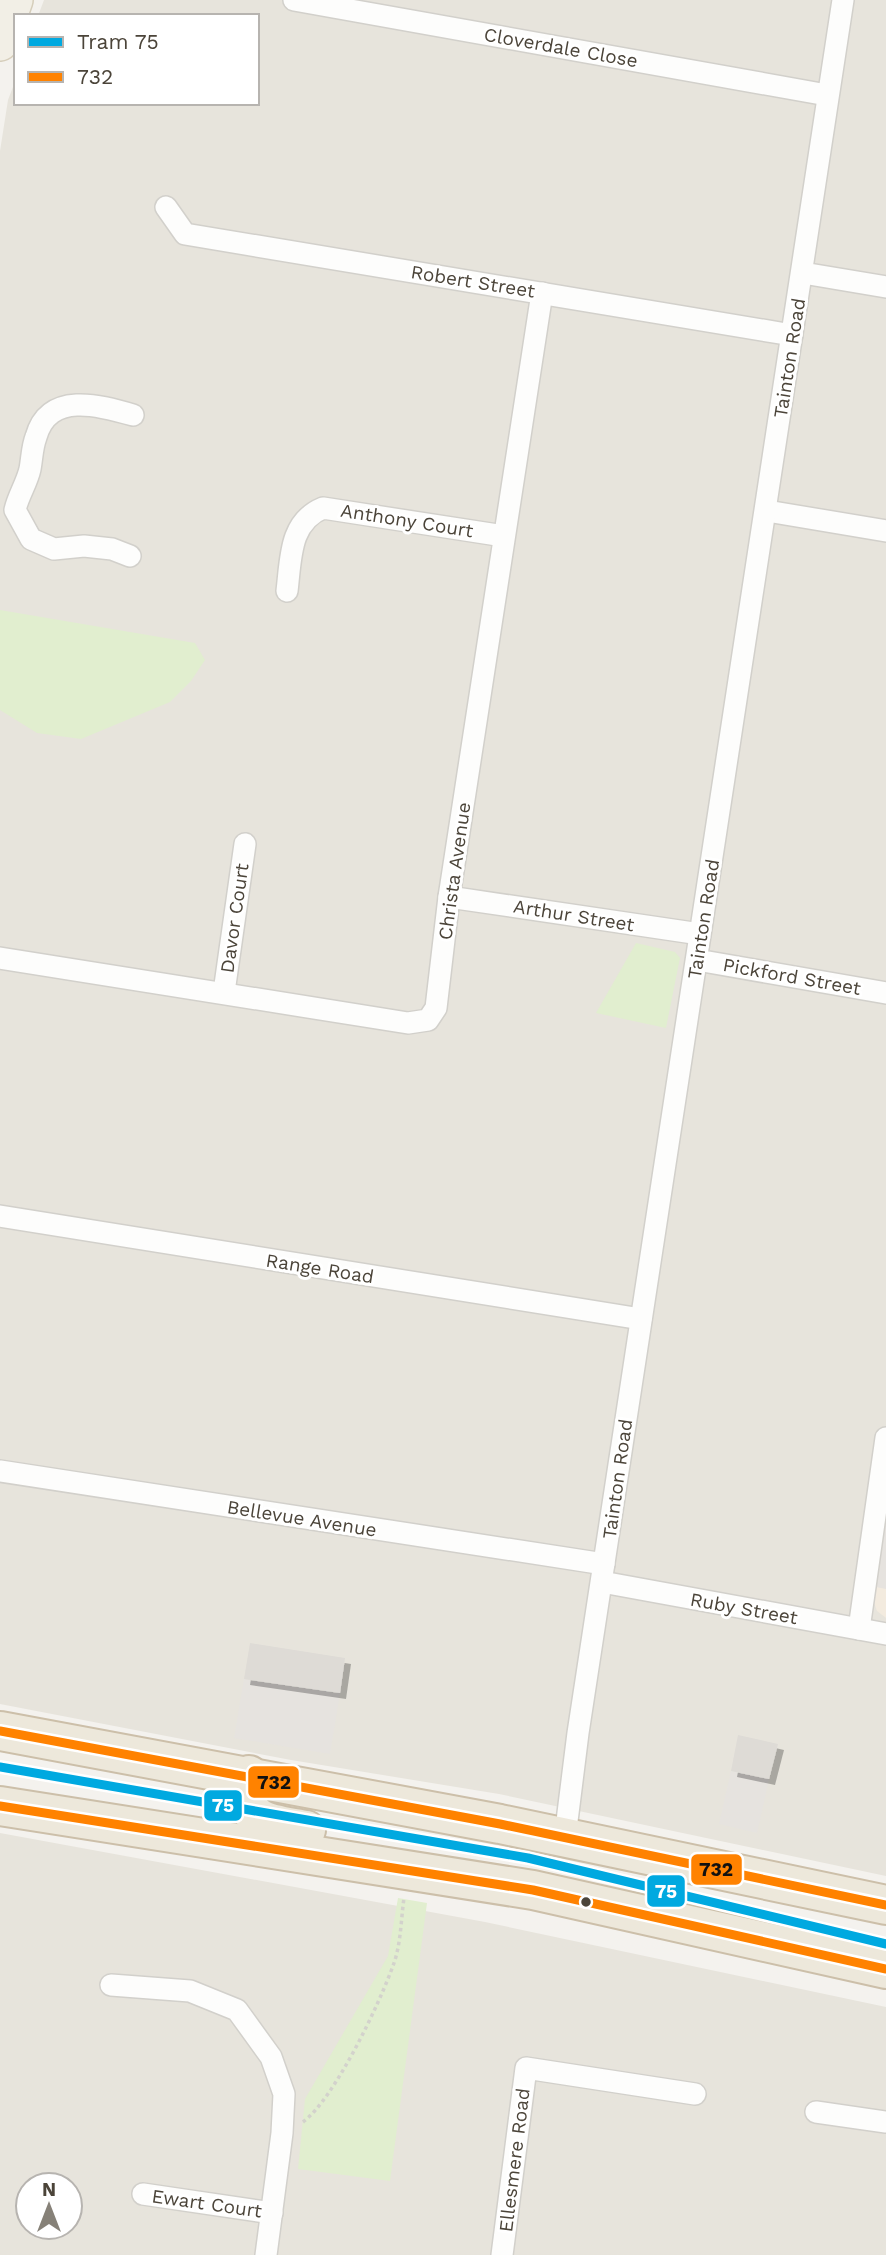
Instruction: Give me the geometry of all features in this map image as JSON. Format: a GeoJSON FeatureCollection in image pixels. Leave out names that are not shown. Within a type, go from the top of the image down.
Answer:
{"type":"FeatureCollection","features":[{"type":"Feature","properties":{"kind":"highway"},"geometry":{"type":"LineString","coordinates":[[0,1731],[249,1775],[565,1837],[886,1905]]}},
{"type":"Feature","properties":{"kind":"highway"},"geometry":{"type":"LineString","coordinates":[[249,1775],[246,1800],[257,1818],[335,1836],[398,1877]]}},
{"type":"Feature","properties":{"kind":"highway"},"geometry":{"type":"LineString","coordinates":[[0,1806],[398,1877],[592,1902],[886,1969]]}},
{"type":"Feature","properties":{"kind":"main road"},"geometry":{"type":"LineString","coordinates":[[0,43],[15,0]]}},
{"type":"Feature","properties":{"kind":"street","name":"Cloverdale Close"},"geometry":{"type":"LineString","coordinates":[[294,0],[827,95]]}},
{"type":"Feature","properties":{"kind":"street","name":"Tainton Road"},"geometry":{"type":"LineString","coordinates":[[565,1837],[640,1319],[767,511],[843,0]]}},
{"type":"Feature","properties":{"kind":"street","name":"Robert Street"},"geometry":{"type":"LineString","coordinates":[[166,207],[186,234],[792,335]]}},
{"type":"Feature","properties":{"kind":"street"},"geometry":{"type":"LineString","coordinates":[[803,273],[886,287]]}},
{"type":"Feature","properties":{"kind":"street","name":"Christa Avenue"},"geometry":{"type":"LineString","coordinates":[[0,958],[408,1023],[428,1020],[436,1007],[449,897],[542,293]]}},
{"type":"Feature","properties":{"kind":"street"},"geometry":{"type":"LineString","coordinates":[[130,556],[112,549],[84,545],[54,550],[31,539],[7,509],[29,473],[36,435],[48,414],[70,403],[106,407],[133,415]]}},
{"type":"Feature","properties":{"kind":"street","name":"Anthony Court"},"geometry":{"type":"LineString","coordinates":[[286,591],[295,537],[309,514],[323,508],[504,536]]}},
{"type":"Feature","properties":{"kind":"street"},"geometry":{"type":"LineString","coordinates":[[767,511],[886,531]]}},
{"type":"Feature","properties":{"kind":"street","name":"Davor Court"},"geometry":{"type":"LineString","coordinates":[[223,992],[245,844]]}},
{"type":"Feature","properties":{"kind":"street","name":"Arthur Street"},"geometry":{"type":"LineString","coordinates":[[449,897],[700,934]]}},
{"type":"Feature","properties":{"kind":"street","name":"Pickford Street"},"geometry":{"type":"LineString","coordinates":[[697,960],[886,993]]}},
{"type":"Feature","properties":{"kind":"street","name":"Range Road"},"geometry":{"type":"LineString","coordinates":[[0,1216],[640,1319]]}},
{"type":"Feature","properties":{"kind":"street"},"geometry":{"type":"LineString","coordinates":[[859,1629],[886,1438]]}},
{"type":"Feature","properties":{"kind":"street","name":"Bellevue Avenue"},"geometry":{"type":"LineString","coordinates":[[0,1471],[603,1573]]}},
{"type":"Feature","properties":{"kind":"street","name":"Ruby Street"},"geometry":{"type":"LineString","coordinates":[[603,1573],[886,1634]]}},
{"type":"Feature","properties":{"kind":"street"},"geometry":{"type":"LineString","coordinates":[[111,1985],[190,1991],[237,2010],[271,2057],[284,2094],[282,2133],[266,2255]]}},
{"type":"Feature","properties":{"kind":"street","name":"Ellesmere Road"},"geometry":{"type":"LineString","coordinates":[[502,2255],[526,2068],[695,2094]]}},
{"type":"Feature","properties":{"kind":"street"},"geometry":{"type":"LineString","coordinates":[[816,2112],[886,2122]]}},
{"type":"Feature","properties":{"kind":"street","name":"Ewart Court"},"geometry":{"type":"LineString","coordinates":[[142,2194],[272,2213]]}},
{"type":"Feature","properties":{"kind":"path"},"geometry":{"type":"LineString","coordinates":[[282,2133],[317,2111],[367,2023],[395,1961],[398,1877]]}},
{"type":"Feature","properties":{"kind":"shaded area"},"geometry":{"type":"Polygon","coordinates":[[[44,0],[886,0],[886,1876],[499,1794],[291,1760],[0,1704],[0,151],[8,100],[14,84],[14,105],[259,105],[259,14],[39,14],[44,0]]]}},
{"type":"Feature","properties":{"kind":"shaded area"},"geometry":{"type":"Polygon","coordinates":[[[886,1499],[886,1618],[877,1611],[873,1600],[886,1499]]]}},
{"type":"Feature","properties":{"kind":"shaded area"},"geometry":{"type":"Polygon","coordinates":[[[886,1516],[886,1589],[876,1587],[886,1516]]]}},
{"type":"Feature","properties":{"kind":"shaded area"},"geometry":{"type":"Polygon","coordinates":[[[244,1679],[340,1693],[330,1754],[234,1738],[244,1679]]]}},
{"type":"Feature","properties":{"kind":"shaded area"},"geometry":{"type":"Polygon","coordinates":[[[731,1771],[769,1779],[757,1833],[719,1824],[731,1771]]]}},
{"type":"Feature","properties":{"kind":"shaded area"},"geometry":{"type":"Polygon","coordinates":[[[0,1833],[485,1922],[886,2007],[886,2255],[0,2255],[0,1833]]]}},
{"type":"Feature","properties":{"kind":"green space"},"geometry":{"type":"Polygon","coordinates":[[[0,610],[195,643],[205,660],[191,681],[170,702],[81,739],[37,733],[0,710],[0,610]]]}},
{"type":"Feature","properties":{"kind":"green space"},"geometry":{"type":"Polygon","coordinates":[[[636,943],[675,952],[680,958],[666,1028],[596,1013],[636,943]]]}},
{"type":"Feature","properties":{"kind":"green space"},"geometry":{"type":"Polygon","coordinates":[[[398,1898],[427,1903],[390,2181],[298,2169],[305,2099],[388,1956],[398,1898]]]}},
{"type":"Feature","properties":{"kind":"building"},"geometry":{"type":"Polygon","coordinates":[[[250,1643],[345,1658],[340,1693],[244,1679],[250,1643]]]}},
{"type":"Feature","properties":{"kind":"building"},"geometry":{"type":"Polygon","coordinates":[[[738,1735],[778,1744],[769,1779],[731,1771],[738,1735]]]}},
{"type":"Feature","properties":{"kind":"tram line","name":"75"},"geometry":{"type":"LineString","coordinates":[[0,1767],[528,1858],[886,1944]]}},
{"type":"Feature","properties":{"kind":"transit line","name":"732"},"geometry":{"type":"LineString","coordinates":[[0,1731],[500,1824],[886,1905]]}},
{"type":"Feature","properties":{"kind":"transit line","name":"732"},"geometry":{"type":"LineString","coordinates":[[0,1806],[533,1890],[886,1969]]}}]}
